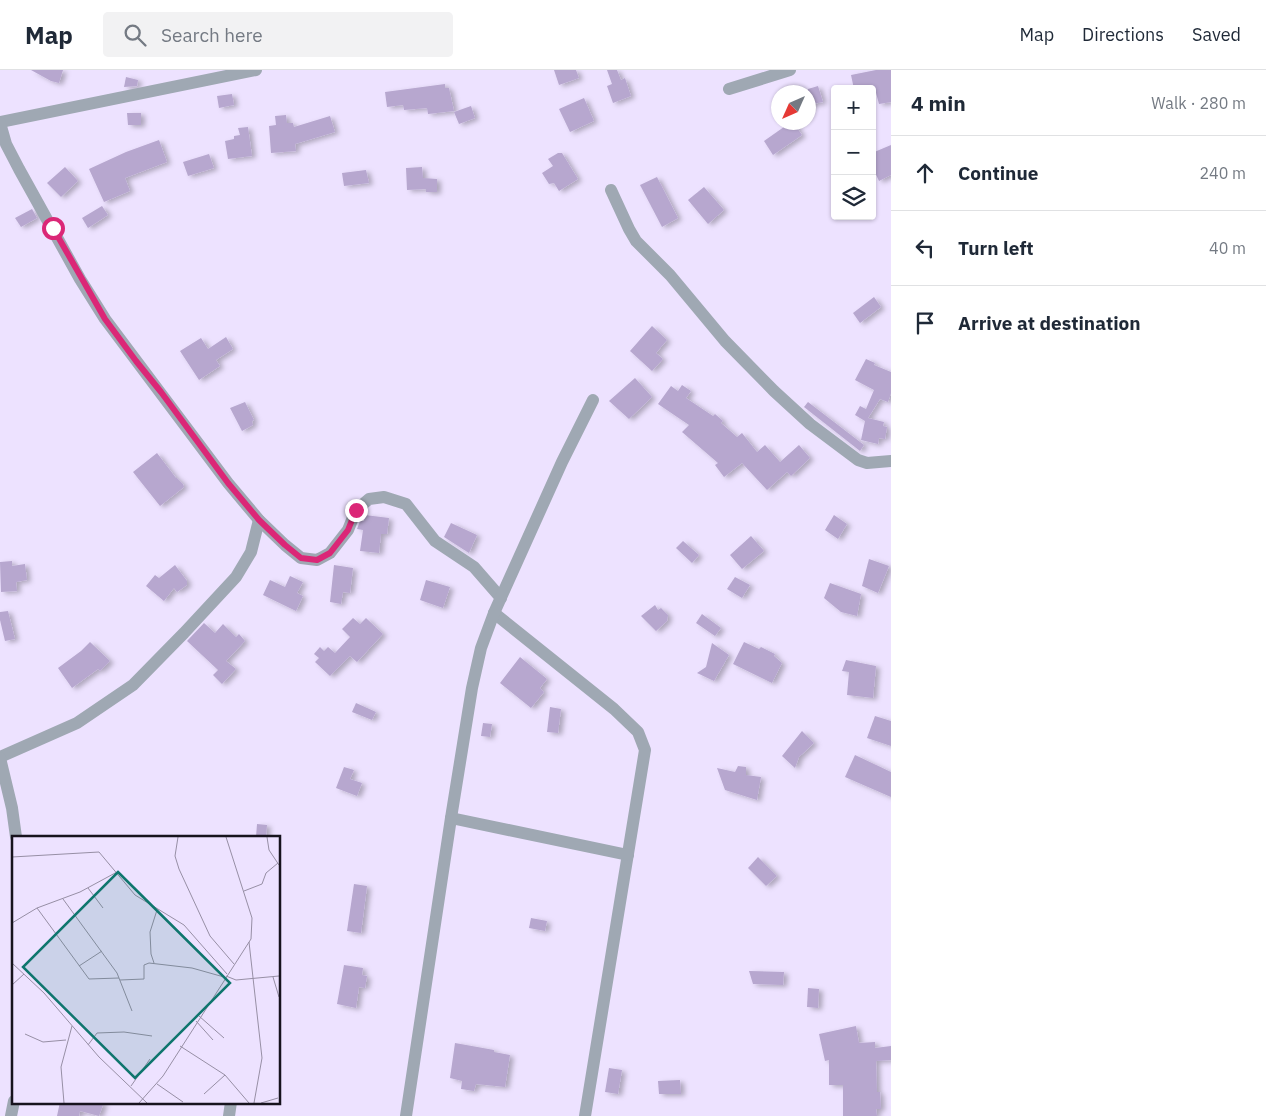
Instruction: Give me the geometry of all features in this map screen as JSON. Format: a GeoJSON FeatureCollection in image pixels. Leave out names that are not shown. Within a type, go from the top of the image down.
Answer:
{"type":"FeatureCollection","features":[{"type":"Feature","properties":{"kind":"street"},"geometry":{"type":"LineString","coordinates":[[256,70],[0,123],[6,144],[80,279],[105,319],[228,483],[259,520],[301,558],[317,560],[330,553],[348,530],[356,510],[369,499],[384,496],[406,504],[435,541],[474,567],[501,598]]}},
{"type":"Feature","properties":{"kind":"street"},"geometry":{"type":"LineString","coordinates":[[729,89],[790,70]]}},
{"type":"Feature","properties":{"kind":"street"},"geometry":{"type":"LineString","coordinates":[[611,190],[628,229],[636,241],[670,275],[725,341],[774,391],[810,424],[858,460],[867,463],[891,461]]}},
{"type":"Feature","properties":{"kind":"street"},"geometry":{"type":"LineString","coordinates":[[406,1116],[450,818],[480,648],[494,613],[592,400]]}},
{"type":"Feature","properties":{"kind":"street"},"geometry":{"type":"LineString","coordinates":[[16,836],[12,808],[0,757],[77,723],[133,684],[236,578],[251,552],[259,520]]}},
{"type":"Feature","properties":{"kind":"street"},"geometry":{"type":"LineString","coordinates":[[494,613],[614,709],[638,732],[644,750],[586,1116]]}},
{"type":"Feature","properties":{"kind":"street"},"geometry":{"type":"LineString","coordinates":[[450,818],[628,855]]}},
{"type":"Feature","properties":{"kind":"building"},"geometry":{"type":"Polygon","coordinates":[[[31,70],[63,70],[59,83],[51,81],[31,70]]]}},
{"type":"Feature","properties":{"kind":"building"},"geometry":{"type":"Polygon","coordinates":[[[554,70],[576,70],[579,78],[559,85],[554,70]]]}},
{"type":"Feature","properties":{"kind":"building"},"geometry":{"type":"Polygon","coordinates":[[[607,70],[617,70],[621,80],[625,78],[631,96],[613,103],[607,86],[612,84],[607,70]]]}},
{"type":"Feature","properties":{"kind":"building"},"geometry":{"type":"Polygon","coordinates":[[[876,70],[891,70],[891,102],[879,104],[876,85],[853,85],[851,75],[876,70]]]}},
{"type":"Feature","properties":{"kind":"building"},"geometry":{"type":"Polygon","coordinates":[[[126,77],[138,80],[137,86],[124,87],[126,77]]]}},
{"type":"Feature","properties":{"kind":"building"},"geometry":{"type":"Polygon","coordinates":[[[445,84],[445,88],[449,88],[454,111],[428,114],[427,108],[404,110],[403,105],[387,107],[385,92],[445,84]]]}},
{"type":"Feature","properties":{"kind":"building"},"geometry":{"type":"Polygon","coordinates":[[[818,86],[823,102],[816,103],[816,87],[818,86]]]}},
{"type":"Feature","properties":{"kind":"building"},"geometry":{"type":"Polygon","coordinates":[[[232,94],[234,105],[219,108],[217,96],[232,94]]]}},
{"type":"Feature","properties":{"kind":"building"},"geometry":{"type":"Polygon","coordinates":[[[584,98],[594,121],[570,132],[559,109],[584,98]]]}},
{"type":"Feature","properties":{"kind":"building"},"geometry":{"type":"Polygon","coordinates":[[[471,106],[475,118],[459,124],[454,112],[471,106]]]}},
{"type":"Feature","properties":{"kind":"building"},"geometry":{"type":"Polygon","coordinates":[[[127,113],[141,113],[141,125],[128,125],[127,113]]]}},
{"type":"Feature","properties":{"kind":"building"},"geometry":{"type":"Polygon","coordinates":[[[286,115],[287,123],[293,123],[294,127],[330,116],[335,132],[295,144],[296,151],[271,153],[269,126],[276,125],[275,116],[286,115]]]}},
{"type":"Feature","properties":{"kind":"building"},"geometry":{"type":"Polygon","coordinates":[[[248,127],[252,156],[228,159],[225,141],[240,135],[238,128],[248,127]]]}},
{"type":"Feature","properties":{"kind":"building"},"geometry":{"type":"Polygon","coordinates":[[[780,130],[799,130],[802,135],[773,155],[764,141],[780,130]]]}},
{"type":"Feature","properties":{"kind":"building"},"geometry":{"type":"Polygon","coordinates":[[[159,140],[167,162],[125,178],[130,191],[104,202],[89,169],[126,152],[159,140]]]}},
{"type":"Feature","properties":{"kind":"building"},"geometry":{"type":"Polygon","coordinates":[[[891,145],[891,175],[879,181],[876,175],[876,151],[891,145]]]}},
{"type":"Feature","properties":{"kind":"building"},"geometry":{"type":"Polygon","coordinates":[[[558,153],[562,153],[578,179],[559,191],[554,183],[549,184],[542,173],[553,166],[548,159],[558,153]]]}},
{"type":"Feature","properties":{"kind":"building"},"geometry":{"type":"Polygon","coordinates":[[[209,154],[214,168],[188,176],[183,162],[209,154]]]}},
{"type":"Feature","properties":{"kind":"building"},"geometry":{"type":"Polygon","coordinates":[[[65,167],[78,181],[61,197],[47,183],[65,167]]]}},
{"type":"Feature","properties":{"kind":"building"},"geometry":{"type":"Polygon","coordinates":[[[422,167],[423,178],[437,179],[437,192],[426,192],[426,189],[407,190],[406,168],[422,167]]]}},
{"type":"Feature","properties":{"kind":"building"},"geometry":{"type":"Polygon","coordinates":[[[366,170],[369,183],[344,186],[342,173],[366,170]]]}},
{"type":"Feature","properties":{"kind":"building"},"geometry":{"type":"Polygon","coordinates":[[[657,177],[678,218],[662,227],[640,185],[657,177]]]}},
{"type":"Feature","properties":{"kind":"building"},"geometry":{"type":"Polygon","coordinates":[[[704,187],[724,210],[708,224],[688,200],[704,187]]]}},
{"type":"Feature","properties":{"kind":"building"},"geometry":{"type":"Polygon","coordinates":[[[102,206],[108,215],[88,228],[82,218],[102,206]]]}},
{"type":"Feature","properties":{"kind":"building"},"geometry":{"type":"Polygon","coordinates":[[[32,209],[37,218],[21,227],[15,218],[32,209]]]}},
{"type":"Feature","properties":{"kind":"building"},"geometry":{"type":"Polygon","coordinates":[[[874,297],[881,307],[860,323],[853,313],[874,297]]]}},
{"type":"Feature","properties":{"kind":"building"},"geometry":{"type":"Polygon","coordinates":[[[652,326],[667,340],[656,353],[663,359],[652,371],[630,351],[652,326]]]}},
{"type":"Feature","properties":{"kind":"building"},"geometry":{"type":"Polygon","coordinates":[[[226,337],[233,349],[216,360],[220,366],[199,380],[180,351],[201,338],[208,349],[226,337]]]}},
{"type":"Feature","properties":{"kind":"building"},"geometry":{"type":"Polygon","coordinates":[[[866,359],[875,363],[874,365],[891,372],[891,393],[888,402],[880,399],[868,418],[884,422],[883,426],[887,427],[885,439],[879,438],[878,444],[861,440],[865,421],[855,415],[860,406],[866,409],[874,390],[855,380],[866,359]]]}},
{"type":"Feature","properties":{"kind":"building"},"geometry":{"type":"Polygon","coordinates":[[[635,378],[652,397],[629,419],[609,401],[635,378]]]}},
{"type":"Feature","properties":{"kind":"building"},"geometry":{"type":"Polygon","coordinates":[[[682,385],[691,391],[686,398],[713,416],[715,414],[723,421],[721,423],[737,437],[742,433],[757,452],[765,445],[780,462],[799,445],[810,458],[791,476],[787,472],[767,490],[742,463],[724,477],[715,465],[718,463],[682,432],[689,425],[658,404],[671,386],[678,391],[682,385]]]}},
{"type":"Feature","properties":{"kind":"building"},"geometry":{"type":"Polygon","coordinates":[[[245,402],[254,420],[252,421],[253,425],[242,431],[230,408],[245,402]]]}},
{"type":"Feature","properties":{"kind":"building"},"geometry":{"type":"Polygon","coordinates":[[[808,402],[864,445],[860,451],[804,407],[808,402]]]}},
{"type":"Feature","properties":{"kind":"building"},"geometry":{"type":"Polygon","coordinates":[[[157,453],[184,487],[160,506],[133,472],[157,453]]]}},
{"type":"Feature","properties":{"kind":"building"},"geometry":{"type":"Polygon","coordinates":[[[365,515],[389,518],[387,534],[381,534],[379,553],[360,551],[363,530],[357,529],[360,521],[364,521],[365,515]]]}},
{"type":"Feature","properties":{"kind":"building"},"geometry":{"type":"Polygon","coordinates":[[[834,515],[847,524],[838,539],[825,530],[834,515]]]}},
{"type":"Feature","properties":{"kind":"building"},"geometry":{"type":"Polygon","coordinates":[[[451,523],[477,535],[469,553],[444,537],[451,523]]]}},
{"type":"Feature","properties":{"kind":"building"},"geometry":{"type":"Polygon","coordinates":[[[751,536],[764,551],[742,569],[730,555],[751,536]]]}},
{"type":"Feature","properties":{"kind":"building"},"geometry":{"type":"Polygon","coordinates":[[[683,541],[699,555],[692,563],[676,548],[683,541]]]}},
{"type":"Feature","properties":{"kind":"building"},"geometry":{"type":"Polygon","coordinates":[[[869,559],[889,566],[878,593],[862,586],[869,559]]]}},
{"type":"Feature","properties":{"kind":"building"},"geometry":{"type":"Polygon","coordinates":[[[12,561],[12,566],[25,564],[27,580],[16,582],[17,591],[1,592],[0,562],[12,561]]]}},
{"type":"Feature","properties":{"kind":"building"},"geometry":{"type":"Polygon","coordinates":[[[175,565],[187,581],[187,585],[177,592],[174,588],[164,601],[146,586],[155,575],[159,578],[175,565]]]}},
{"type":"Feature","properties":{"kind":"building"},"geometry":{"type":"Polygon","coordinates":[[[334,565],[353,568],[350,593],[343,592],[341,604],[330,602],[334,565]]]}},
{"type":"Feature","properties":{"kind":"building"},"geometry":{"type":"Polygon","coordinates":[[[290,576],[303,582],[297,593],[303,596],[296,611],[263,595],[270,580],[285,587],[290,576]]]}},
{"type":"Feature","properties":{"kind":"building"},"geometry":{"type":"Polygon","coordinates":[[[735,577],[750,585],[742,598],[727,589],[735,577]]]}},
{"type":"Feature","properties":{"kind":"building"},"geometry":{"type":"Polygon","coordinates":[[[426,580],[450,587],[443,608],[420,600],[426,580]]]}},
{"type":"Feature","properties":{"kind":"building"},"geometry":{"type":"Polygon","coordinates":[[[830,583],[861,594],[857,616],[841,612],[824,598],[830,583]]]}},
{"type":"Feature","properties":{"kind":"building"},"geometry":{"type":"Polygon","coordinates":[[[655,605],[658,610],[661,608],[668,615],[667,621],[656,631],[641,616],[655,605]]]}},
{"type":"Feature","properties":{"kind":"building"},"geometry":{"type":"Polygon","coordinates":[[[8,611],[15,639],[5,641],[0,612],[8,611]]]}},
{"type":"Feature","properties":{"kind":"building"},"geometry":{"type":"Polygon","coordinates":[[[702,614],[721,628],[715,636],[696,623],[702,614]]]}},
{"type":"Feature","properties":{"kind":"building"},"geometry":{"type":"Polygon","coordinates":[[[353,618],[360,624],[366,618],[383,634],[357,662],[350,656],[330,676],[315,662],[319,658],[314,654],[320,647],[324,651],[328,647],[335,653],[350,637],[342,629],[353,618]]]}},
{"type":"Feature","properties":{"kind":"building"},"geometry":{"type":"Polygon","coordinates":[[[204,623],[215,633],[223,624],[236,637],[239,634],[245,641],[226,661],[236,669],[222,684],[213,675],[218,670],[187,641],[204,623]]]}},
{"type":"Feature","properties":{"kind":"building"},"geometry":{"type":"Polygon","coordinates":[[[90,642],[110,661],[100,671],[98,669],[72,688],[58,668],[90,642]]]}},
{"type":"Feature","properties":{"kind":"building"},"geometry":{"type":"Polygon","coordinates":[[[744,642],[775,654],[774,656],[782,663],[772,683],[733,664],[744,642]]]}},
{"type":"Feature","properties":{"kind":"building"},"geometry":{"type":"Polygon","coordinates":[[[712,643],[729,655],[714,681],[697,673],[706,667],[712,643]]]}},
{"type":"Feature","properties":{"kind":"building"},"geometry":{"type":"Polygon","coordinates":[[[520,657],[547,679],[540,688],[544,692],[531,708],[500,683],[520,657]]]}},
{"type":"Feature","properties":{"kind":"building"},"geometry":{"type":"Polygon","coordinates":[[[846,660],[876,666],[873,698],[847,695],[849,672],[842,671],[846,660]]]}},
{"type":"Feature","properties":{"kind":"building"},"geometry":{"type":"Polygon","coordinates":[[[356,703],[376,712],[372,720],[352,712],[356,703]]]}},
{"type":"Feature","properties":{"kind":"building"},"geometry":{"type":"Polygon","coordinates":[[[550,707],[561,709],[558,733],[547,732],[550,707]]]}},
{"type":"Feature","properties":{"kind":"building"},"geometry":{"type":"Polygon","coordinates":[[[875,716],[891,721],[891,746],[867,738],[875,716]]]}},
{"type":"Feature","properties":{"kind":"building"},"geometry":{"type":"Polygon","coordinates":[[[483,723],[492,724],[490,737],[481,736],[483,723]]]}},
{"type":"Feature","properties":{"kind":"building"},"geometry":{"type":"Polygon","coordinates":[[[802,731],[814,743],[799,757],[795,768],[782,756],[802,731]]]}},
{"type":"Feature","properties":{"kind":"building"},"geometry":{"type":"Polygon","coordinates":[[[855,755],[891,772],[891,797],[845,777],[855,755]]]}},
{"type":"Feature","properties":{"kind":"building"},"geometry":{"type":"Polygon","coordinates":[[[738,766],[746,767],[746,775],[761,777],[757,800],[725,790],[717,768],[735,772],[738,766]]]}},
{"type":"Feature","properties":{"kind":"building"},"geometry":{"type":"Polygon","coordinates":[[[344,767],[354,770],[350,779],[362,783],[357,796],[336,788],[344,767]]]}},
{"type":"Feature","properties":{"kind":"building"},"geometry":{"type":"Polygon","coordinates":[[[257,824],[267,825],[266,836],[256,836],[257,824]]]}},
{"type":"Feature","properties":{"kind":"building"},"geometry":{"type":"Polygon","coordinates":[[[758,857],[777,876],[766,886],[748,868],[758,857]]]}},
{"type":"Feature","properties":{"kind":"building"},"geometry":{"type":"Polygon","coordinates":[[[354,884],[367,886],[361,933],[347,931],[354,884]]]}},
{"type":"Feature","properties":{"kind":"building"},"geometry":{"type":"Polygon","coordinates":[[[531,918],[547,921],[545,931],[529,928],[531,918]]]}},
{"type":"Feature","properties":{"kind":"building"},"geometry":{"type":"Polygon","coordinates":[[[344,965],[363,968],[362,975],[367,976],[365,988],[359,987],[356,1008],[337,1004],[344,965]]]}},
{"type":"Feature","properties":{"kind":"building"},"geometry":{"type":"Polygon","coordinates":[[[749,971],[784,972],[783,985],[753,984],[749,971]]]}},
{"type":"Feature","properties":{"kind":"building"},"geometry":{"type":"Polygon","coordinates":[[[808,988],[819,989],[818,1008],[807,1007],[808,988]]]}},
{"type":"Feature","properties":{"kind":"building"},"geometry":{"type":"Polygon","coordinates":[[[856,1026],[859,1043],[875,1042],[875,1048],[891,1046],[891,1060],[876,1061],[877,1092],[880,1092],[881,1109],[876,1109],[877,1116],[843,1116],[843,1085],[829,1085],[829,1060],[825,1061],[819,1034],[856,1026]]]}},
{"type":"Feature","properties":{"kind":"building"},"geometry":{"type":"Polygon","coordinates":[[[455,1043],[510,1055],[505,1087],[476,1084],[474,1091],[461,1089],[462,1081],[450,1078],[455,1043]]]}},
{"type":"Feature","properties":{"kind":"building"},"geometry":{"type":"Polygon","coordinates":[[[609,1068],[622,1070],[618,1094],[605,1092],[609,1068]]]}},
{"type":"Feature","properties":{"kind":"building"},"geometry":{"type":"Polygon","coordinates":[[[680,1080],[681,1094],[659,1094],[658,1081],[680,1080]]]}},
{"type":"Feature","properties":{"kind":"building"},"geometry":{"type":"Polygon","coordinates":[[[60,1104],[103,1104],[99,1116],[80,1111],[79,1116],[57,1116],[60,1104]]]}},
{"type":"Feature","properties":{"kind":"route"},"geometry":{"type":"LineString","coordinates":[[53,228],[80,279],[105,319],[228,483],[259,520],[285,545],[301,558],[317,560],[330,553],[348,530],[356,510]]}}]}
